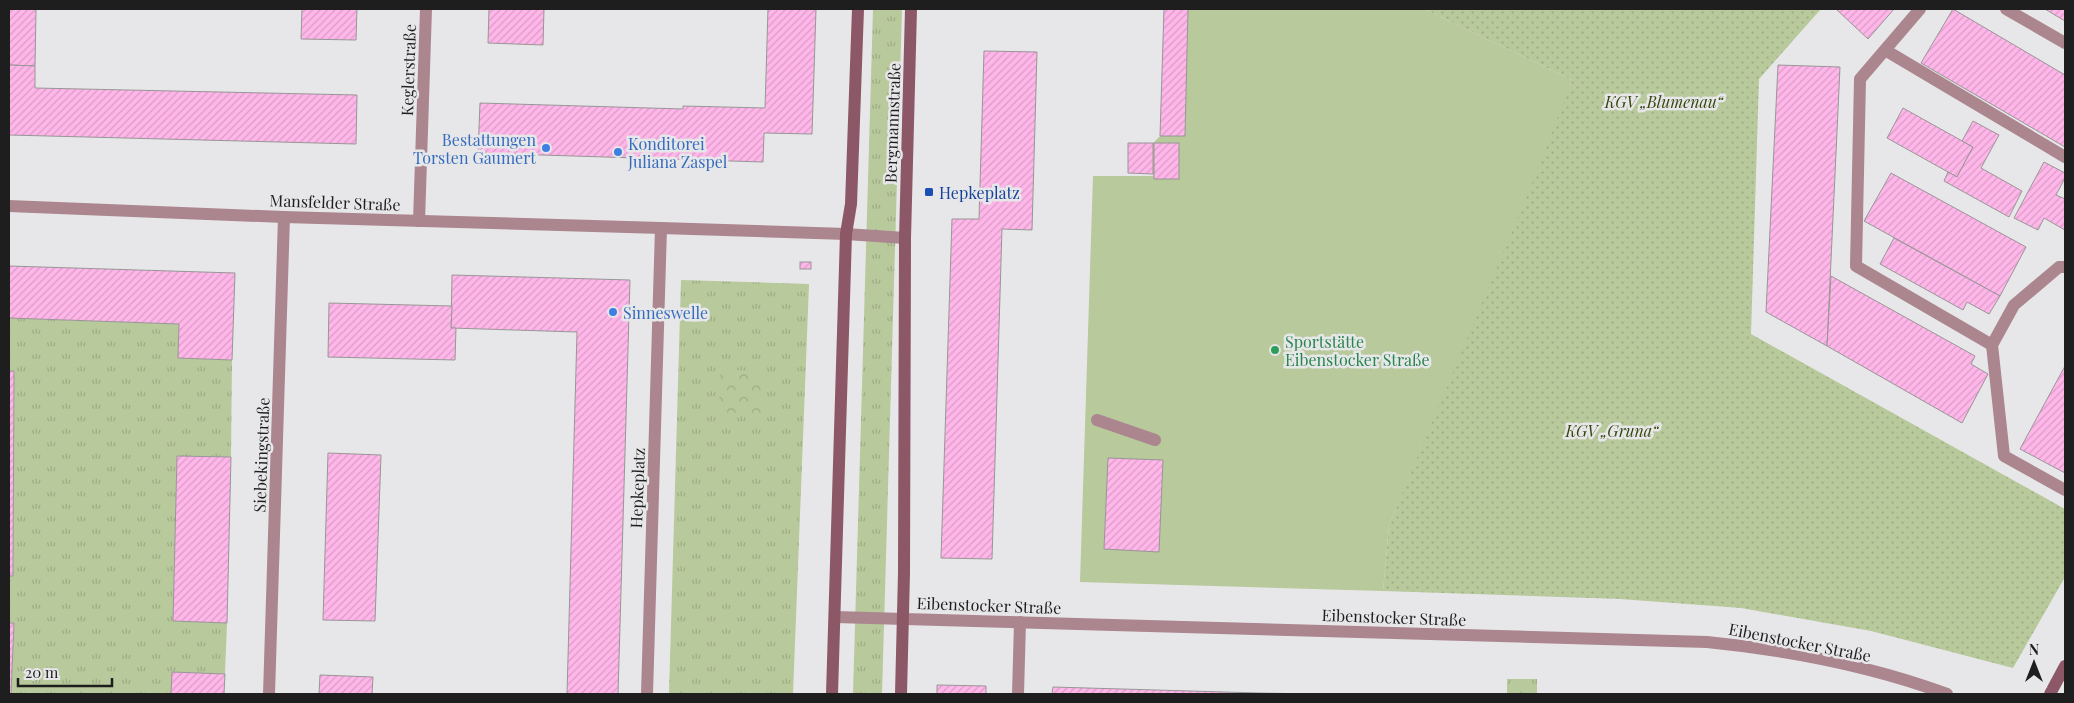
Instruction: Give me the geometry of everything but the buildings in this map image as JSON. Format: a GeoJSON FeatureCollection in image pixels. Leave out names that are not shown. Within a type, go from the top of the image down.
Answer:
{"type":"FeatureCollection","features":[{"type":"Feature","properties":{"kind":"street","name":"Keglerstraße"},"geometry":{"type":"LineString","coordinates":[[419,222],[426,9]]}},
{"type":"Feature","properties":{"kind":"street"},"geometry":{"type":"LineString","coordinates":[[832,694],[846,234],[851,204],[858,9]]}},
{"type":"Feature","properties":{"kind":"street","name":"Bergmannstraße"},"geometry":{"type":"LineString","coordinates":[[905,238],[911,9]]}},
{"type":"Feature","properties":{"kind":"street"},"geometry":{"type":"LineString","coordinates":[[1920,9],[1860,80],[1856,266],[1992,345]]}},
{"type":"Feature","properties":{"kind":"street"},"geometry":{"type":"LineString","coordinates":[[2006,9],[2065,43]]}},
{"type":"Feature","properties":{"kind":"street"},"geometry":{"type":"LineString","coordinates":[[1885,50],[2065,157]]}},
{"type":"Feature","properties":{"kind":"street","name":"Mansfelder Straße"},"geometry":{"type":"LineString","coordinates":[[9,206],[419,222],[661,228]]}},
{"type":"Feature","properties":{"kind":"street","name":"Siebekingstraße"},"geometry":{"type":"LineString","coordinates":[[269,694],[284,217]]}},
{"type":"Feature","properties":{"kind":"street"},"geometry":{"type":"LineString","coordinates":[[661,228],[846,234],[905,238],[901,694]]}},
{"type":"Feature","properties":{"kind":"street","name":"Hepkeplatz"},"geometry":{"type":"LineString","coordinates":[[647,694],[661,228]]}},
{"type":"Feature","properties":{"kind":"street"},"geometry":{"type":"LineString","coordinates":[[2065,267],[2059,267],[2014,305],[1992,345],[2004,456],[2065,490]]}},
{"type":"Feature","properties":{"kind":"street"},"geometry":{"type":"LineString","coordinates":[[1097,420],[1155,440]]}},
{"type":"Feature","properties":{"kind":"street","name":"Eibenstocker Straße"},"geometry":{"type":"LineString","coordinates":[[835,617],[1708,642],[1769,650],[1862,669],[1947,694]]}},
{"type":"Feature","properties":{"kind":"street"},"geometry":{"type":"LineString","coordinates":[[1018,694],[1020,622]]}},
{"type":"Feature","properties":{"kind":"street"},"geometry":{"type":"LineString","coordinates":[[2050,694],[2065,666]]}},
{"type":"Feature","properties":{"kind":"green space"},"geometry":{"type":"Polygon","coordinates":[[[873,9],[902,9],[882,694],[853,694],[873,9]]]}},
{"type":"Feature","properties":{"kind":"green space","name":"Sportstätte Eibenstocker Straße"},"geometry":{"type":"Polygon","coordinates":[[[1188,9],[1424,9],[1572,80],[1537,172],[1389,525],[1383,591],[1080,582],[1093,176],[1153,176],[1153,143],[1160,136],[1185,136],[1188,9]]]}},
{"type":"Feature","properties":{"kind":"green space","name":"KGV „Gruna“"},"geometry":{"type":"Polygon","coordinates":[[[1424,9],[1821,9],[1759,79],[1751,334],[2065,509],[2065,577],[2013,668],[1871,631],[1741,608],[1620,599],[1383,591],[1389,525],[1572,80],[1424,9]]]}},
{"type":"Feature","properties":{"kind":"green space"},"geometry":{"type":"Polygon","coordinates":[[[681,280],[809,284],[793,694],[669,694],[681,280]]]}},
{"type":"Feature","properties":{"kind":"green space"},"geometry":{"type":"Polygon","coordinates":[[[9,318],[179,324],[178,358],[232,360],[231,457],[177,456],[173,621],[227,623],[225,674],[172,672],[171,694],[11,694],[14,623],[9,623],[9,576],[13,576],[14,371],[9,371],[9,318]]]}},
{"type":"Feature","properties":{"kind":"green space"},"geometry":{"type":"Polygon","coordinates":[[[720,370],[764,371],[762,414],[719,413],[720,370]]]}},
{"type":"Feature","properties":{"kind":"green space"},"geometry":{"type":"Polygon","coordinates":[[[1507,679],[1537,679],[1537,694],[1507,694],[1507,679]]]}},
{"type":"Feature","properties":{"kind":"place","name":"Bestattungen Torsten Gaumert"},"geometry":{"type":"Point","coordinates":[546,148]}},
{"type":"Feature","properties":{"kind":"place","name":"Konditorei Juliana Zaspel"},"geometry":{"type":"Point","coordinates":[618,152]}},
{"type":"Feature","properties":{"kind":"place","name":"Hepkeplatz"},"geometry":{"type":"Point","coordinates":[929,192]}},
{"type":"Feature","properties":{"kind":"place","name":"Sinneswelle"},"geometry":{"type":"Point","coordinates":[613,312]}},
{"type":"Feature","properties":{"kind":"place","name":"Sportstätte Eibenstocker Straße"},"geometry":{"type":"Point","coordinates":[1275,350]}},
{"type":"Feature","properties":{"kind":"park label","name":"KGV „Blumenau“"},"geometry":{"type":"Point","coordinates":[1664,101]}}]}
